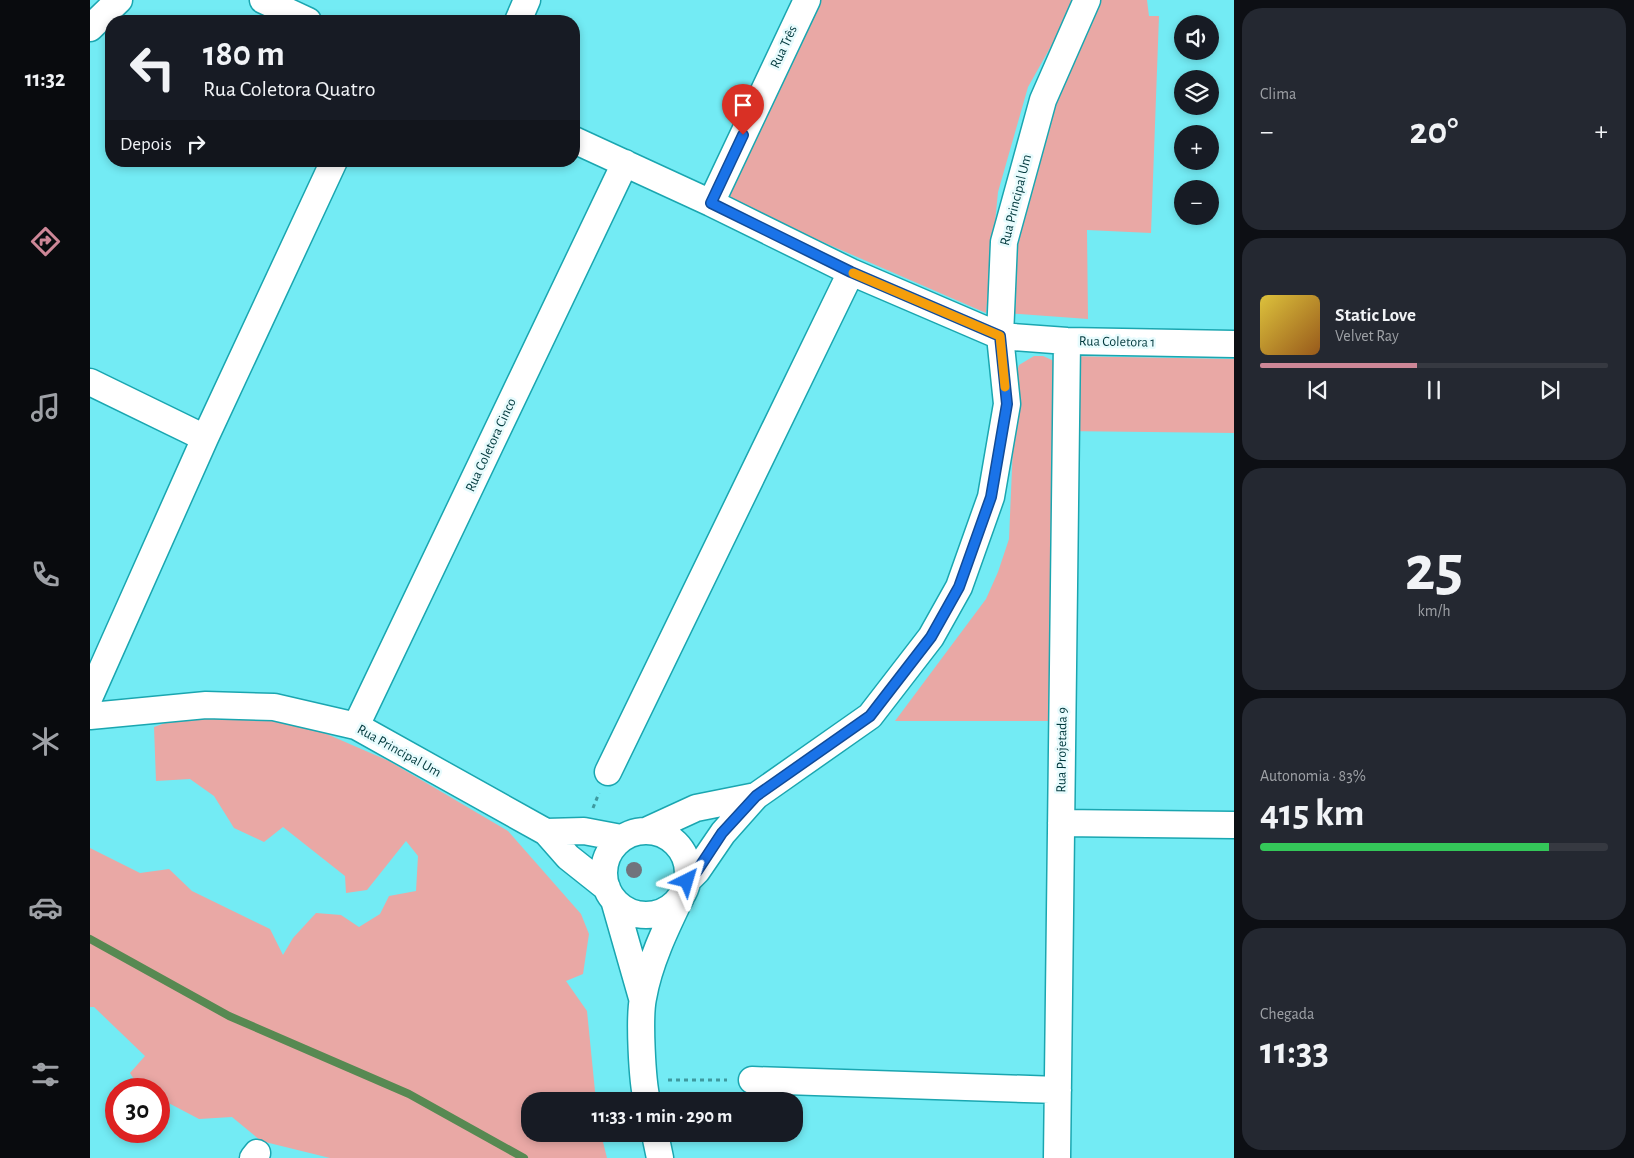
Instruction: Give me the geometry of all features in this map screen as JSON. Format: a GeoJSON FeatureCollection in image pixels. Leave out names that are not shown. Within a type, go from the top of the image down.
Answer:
{"type":"FeatureCollection","features":[{"type":"Feature","properties":{"kind":"street"},"geometry":{"type":"LineString","coordinates":[[90,28],[119,0]]}},
{"type":"Feature","properties":{"kind":"street"},"geometry":{"type":"LineString","coordinates":[[263,0],[295,15]]}},
{"type":"Feature","properties":{"kind":"street"},"geometry":{"type":"LineString","coordinates":[[521,15],[528,0]]}},
{"type":"Feature","properties":{"kind":"street","name":"Rua Três"},"geometry":{"type":"LineString","coordinates":[[711,203],[807,0]]}},
{"type":"Feature","properties":{"kind":"street","name":"Rua Principal Um"},"geometry":{"type":"LineString","coordinates":[[642,998],[666,928],[685,887],[722,833],[756,796],[870,716],[931,637],[959,587],[991,497],[1007,404],[1000,336],[1004,242],[1043,100],[1087,0]]}},
{"type":"Feature","properties":{"kind":"street","name":"Rua Coletora 1"},"geometry":{"type":"LineString","coordinates":[[580,143],[711,203],[851,272],[1000,336],[1067,342],[1234,344]]}},
{"type":"Feature","properties":{"kind":"street","name":"Rua Coletora Cinco"},"geometry":{"type":"LineString","coordinates":[[356,726],[625,163]]}},
{"type":"Feature","properties":{"kind":"street"},"geometry":{"type":"LineString","coordinates":[[90,696],[204,438],[331,167]]}},
{"type":"Feature","properties":{"kind":"street"},"geometry":{"type":"LineString","coordinates":[[608,772],[851,272]]}},
{"type":"Feature","properties":{"kind":"street","name":"Rua Projetada 9"},"geometry":{"type":"LineString","coordinates":[[1057,1158],[1067,342]]}},
{"type":"Feature","properties":{"kind":"street"},"geometry":{"type":"LineString","coordinates":[[90,382],[204,438]]}},
{"type":"Feature","properties":{"kind":"street","name":"Rua Principal Um"},"geometry":{"type":"LineString","coordinates":[[90,716],[206,705],[264,707],[356,726],[546,832],[568,857],[610,894]]}},
{"type":"Feature","properties":{"kind":"street","name":"Rua Principal Um"},"geometry":{"type":"LineString","coordinates":[[648,830],[696,808],[756,796]]}},
{"type":"Feature","properties":{"kind":"street"},"geometry":{"type":"LineString","coordinates":[[1061,823],[1234,825]]}},
{"type":"Feature","properties":{"kind":"street"},"geometry":{"type":"LineString","coordinates":[[610,894],[624,909],[637,914],[650,915],[663,911],[674,904],[685,887],[688,866],[683,853],[674,841],[662,834],[648,830],[634,832],[621,838],[611,848],[605,861],[604,876],[642,998],[646,1091]]}},
{"type":"Feature","properties":{"kind":"street","name":"Rua Principal Um"},"geometry":{"type":"LineString","coordinates":[[546,832],[584,832],[621,838]]}},
{"type":"Feature","properties":{"kind":"street"},"geometry":{"type":"LineString","coordinates":[[752,1080],[1058,1090]]}},
{"type":"Feature","properties":{"kind":"street"},"geometry":{"type":"LineString","coordinates":[[657,1142],[660,1158]]}},
{"type":"Feature","properties":{"kind":"path"},"geometry":{"type":"LineString","coordinates":[[584,832],[608,772]]}},
{"type":"Feature","properties":{"kind":"path"},"geometry":{"type":"LineString","coordinates":[[646,1091],[752,1080]]}},
{"type":"Feature","properties":{"kind":"shaded area"},"geometry":{"type":"Polygon","coordinates":[[[820,0],[1077,0],[1028,87],[998,192],[986,313],[726,200],[820,0]]]}},
{"type":"Feature","properties":{"kind":"shaded area"},"geometry":{"type":"Polygon","coordinates":[[[1092,0],[1147,0],[1149,16],[1159,16],[1151,233],[1087,230],[1088,319],[1005,313],[1011,222],[1092,0]]]}},
{"type":"Feature","properties":{"kind":"shaded area"},"geometry":{"type":"Polygon","coordinates":[[[1034,356],[1043,356],[1052,360],[1055,367],[1051,721],[895,721],[986,599],[998,572],[1009,539],[1016,375],[1019,365],[1034,356]]]}},
{"type":"Feature","properties":{"kind":"shaded area"},"geometry":{"type":"Polygon","coordinates":[[[1063,356],[1234,359],[1234,433],[1062,431],[1063,356]]]}},
{"type":"Feature","properties":{"kind":"shaded area"},"geometry":{"type":"Polygon","coordinates":[[[251,715],[299,722],[389,761],[508,831],[581,914],[589,934],[583,974],[566,981],[587,1011],[595,1092],[521,1092],[521,1142],[603,1142],[607,1158],[330,1158],[261,1141],[232,1117],[199,1119],[170,1104],[170,1078],[134,1078],[130,1073],[145,1056],[94,1007],[90,1007],[90,848],[140,873],[169,869],[192,891],[270,929],[283,955],[293,938],[316,913],[341,915],[359,927],[380,914],[389,896],[416,891],[418,856],[406,841],[367,890],[346,893],[345,876],[283,827],[264,842],[234,828],[214,796],[190,779],[156,781],[154,727],[176,719],[251,715]]]}},
{"type":"Feature","properties":{"kind":"waterway"},"geometry":{"type":"LineString","coordinates":[[90,939],[229,1016],[409,1094],[524,1158]]}},
{"type":"Feature","properties":{"kind":"slow traffic"},"geometry":{"type":"LineString","coordinates":[[853,273],[1000,336],[1005,387]]}},
{"type":"Feature","properties":{"kind":"route"},"geometry":{"type":"LineString","coordinates":[[687,881],[697,871],[722,833],[756,796],[870,716],[931,637],[959,587],[991,497],[1007,404],[1000,336],[851,272],[711,203],[743,135]]}}]}
